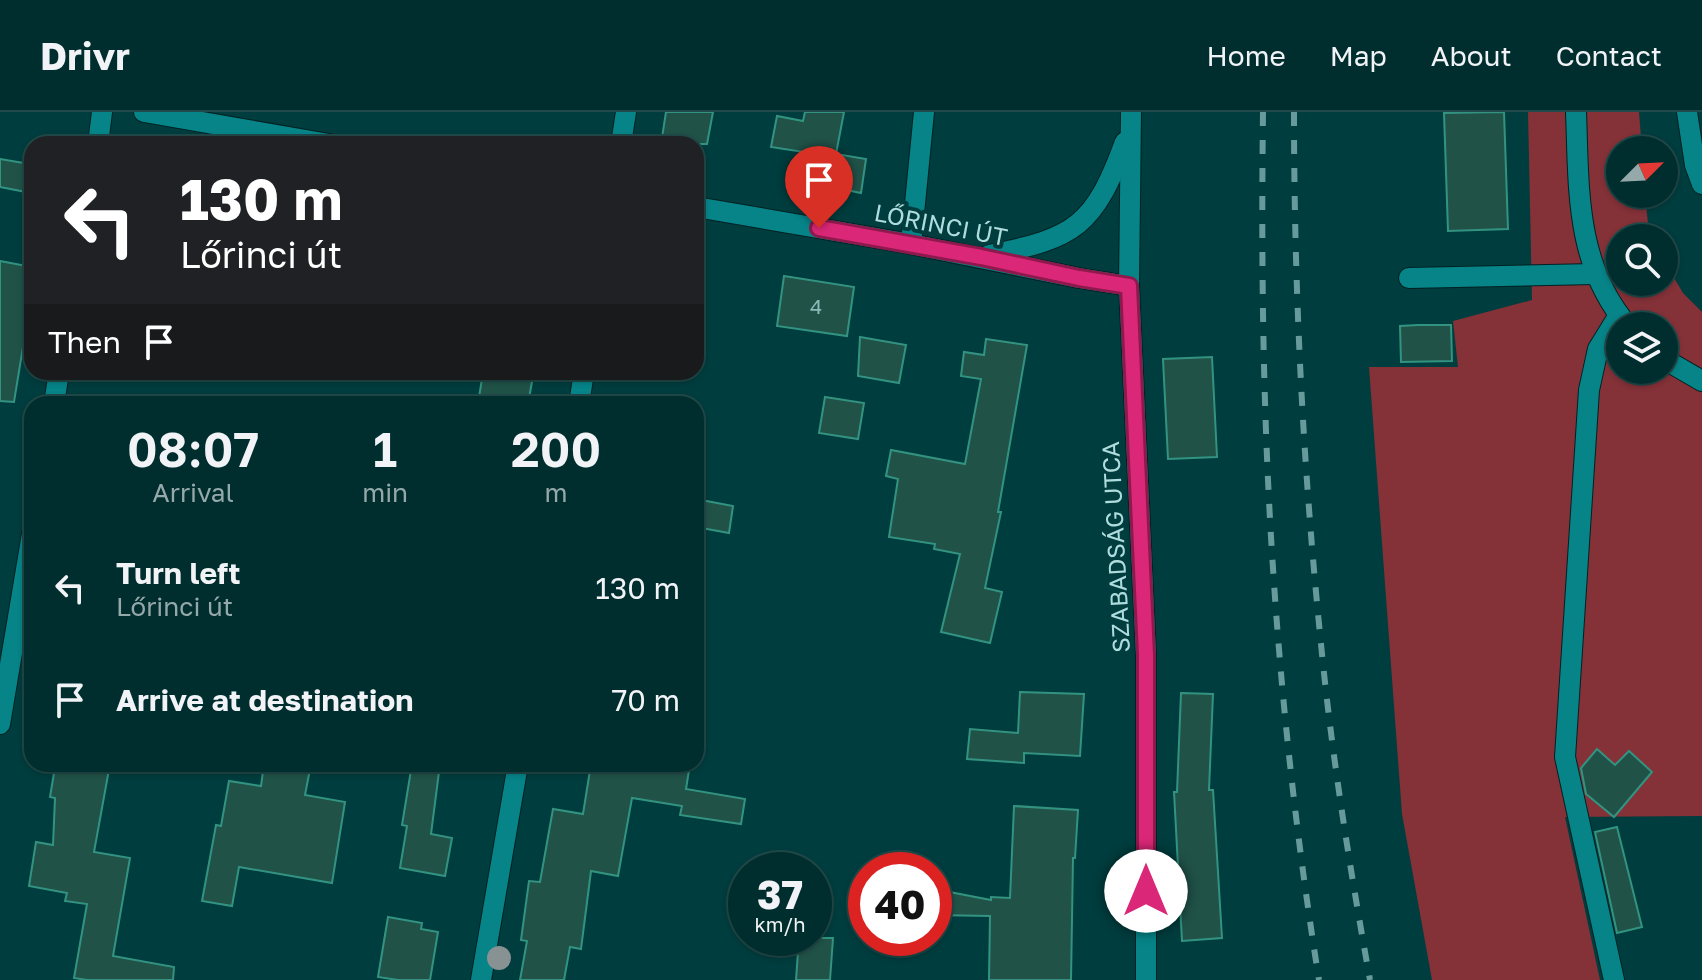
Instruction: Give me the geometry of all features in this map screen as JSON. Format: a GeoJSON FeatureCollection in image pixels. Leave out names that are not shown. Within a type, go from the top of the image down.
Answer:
{"type":"FeatureCollection","features":[{"type":"Feature","properties":{"kind":"street"},"geometry":{"type":"LineString","coordinates":[[99,136],[102,112]]}},
{"type":"Feature","properties":{"kind":"street"},"geometry":{"type":"LineString","coordinates":[[144,112],[286,136]]}},
{"type":"Feature","properties":{"kind":"street"},"geometry":{"type":"LineString","coordinates":[[622,136],[626,112]]}},
{"type":"Feature","properties":{"kind":"street"},"geometry":{"type":"LineString","coordinates":[[911,244],[924,112]]}},
{"type":"Feature","properties":{"kind":"street"},"geometry":{"type":"LineString","coordinates":[[1576,112],[1583,232],[1595,274],[1618,312]]}},
{"type":"Feature","properties":{"kind":"street"},"geometry":{"type":"LineString","coordinates":[[1687,112],[1700,170]]}},
{"type":"Feature","properties":{"kind":"street"},"geometry":{"type":"LineString","coordinates":[[981,257],[1026,248],[1054,238],[1082,222],[1096,207],[1111,180],[1131,120]]}},
{"type":"Feature","properties":{"kind":"street","name":"SZABADSÁG UTCA"},"geometry":{"type":"LineString","coordinates":[[1131,120],[1129,286],[1146,655],[1146,980]]}},
{"type":"Feature","properties":{"kind":"street","name":"LŐRINCI ÚT"},"geometry":{"type":"LineString","coordinates":[[704,208],[1129,286]]}},
{"type":"Feature","properties":{"kind":"street"},"geometry":{"type":"LineString","coordinates":[[1409,278],[1595,274]]}},
{"type":"Feature","properties":{"kind":"street"},"geometry":{"type":"LineString","coordinates":[[1606,340],[1598,349],[1589,390],[1565,757],[1614,980]]}},
{"type":"Feature","properties":{"kind":"street"},"geometry":{"type":"LineString","coordinates":[[1678,367],[1702,381]]}},
{"type":"Feature","properties":{"kind":"street"},"geometry":{"type":"LineString","coordinates":[[0,724],[24,582]]}},
{"type":"Feature","properties":{"kind":"street"},"geometry":{"type":"LineString","coordinates":[[481,980],[517,772]]}},
{"type":"Feature","properties":{"kind":"shaded area"},"geometry":{"type":"Polygon","coordinates":[[[1528,112],[1639,112],[1641,136],[1606,136],[1606,208],[1646,208],[1648,224],[1606,224],[1606,296],[1678,296],[1678,285],[1702,312],[1702,816],[1565,817],[1600,980],[1432,980],[1402,814],[1369,367],[1458,367],[1453,321],[1532,300],[1528,112]]]}},
{"type":"Feature","properties":{"kind":"building"},"geometry":{"type":"Polygon","coordinates":[[[666,112],[713,112],[707,144],[704,144],[704,136],[662,136],[666,112]]]}},
{"type":"Feature","properties":{"kind":"building"},"geometry":{"type":"Polygon","coordinates":[[[805,112],[844,112],[836,154],[866,159],[861,193],[812,183],[817,154],[771,147],[777,116],[803,121],[805,112]]]}},
{"type":"Feature","properties":{"kind":"building"},"geometry":{"type":"Polygon","coordinates":[[[1504,112],[1508,229],[1448,231],[1444,113],[1504,112]]]}},
{"type":"Feature","properties":{"kind":"building"},"geometry":{"type":"Polygon","coordinates":[[[0,159],[24,163],[24,192],[0,187],[0,159]]]}},
{"type":"Feature","properties":{"kind":"building"},"geometry":{"type":"Polygon","coordinates":[[[0,261],[24,266],[24,341],[14,402],[0,401],[0,261]]]}},
{"type":"Feature","properties":{"kind":"building"},"geometry":{"type":"Polygon","coordinates":[[[784,276],[854,287],[847,336],[777,326],[784,276]]]}},
{"type":"Feature","properties":{"kind":"building"},"geometry":{"type":"Polygon","coordinates":[[[1451,325],[1452,361],[1401,362],[1400,326],[1451,325]]]}},
{"type":"Feature","properties":{"kind":"building"},"geometry":{"type":"Polygon","coordinates":[[[860,337],[906,345],[899,383],[858,376],[860,337]]]}},
{"type":"Feature","properties":{"kind":"building"},"geometry":{"type":"Polygon","coordinates":[[[986,339],[1027,345],[998,512],[1001,512],[985,588],[1002,592],[990,643],[941,632],[960,554],[934,549],[935,544],[889,537],[898,479],[886,476],[891,450],[965,464],[981,379],[961,376],[964,352],[984,355],[986,339]]]}},
{"type":"Feature","properties":{"kind":"building"},"geometry":{"type":"Polygon","coordinates":[[[1212,357],[1217,457],[1168,459],[1163,359],[1212,357]]]}},
{"type":"Feature","properties":{"kind":"building"},"geometry":{"type":"Polygon","coordinates":[[[482,380],[532,380],[529,396],[479,396],[482,380]]]}},
{"type":"Feature","properties":{"kind":"building"},"geometry":{"type":"Polygon","coordinates":[[[825,397],[864,403],[858,439],[819,433],[825,397]]]}},
{"type":"Feature","properties":{"kind":"building"},"geometry":{"type":"Polygon","coordinates":[[[704,501],[733,506],[729,533],[704,528],[704,501]]]}},
{"type":"Feature","properties":{"kind":"building"},"geometry":{"type":"Polygon","coordinates":[[[1020,692],[1084,694],[1080,756],[1024,753],[1024,763],[967,759],[970,729],[1018,733],[1020,692]]]}},
{"type":"Feature","properties":{"kind":"building"},"geometry":{"type":"Polygon","coordinates":[[[1181,693],[1213,694],[1209,790],[1213,790],[1222,938],[1182,941],[1174,792],[1177,792],[1181,693]]]}},
{"type":"Feature","properties":{"kind":"building"},"geometry":{"type":"Polygon","coordinates":[[[1597,749],[1615,765],[1629,751],[1652,772],[1614,817],[1586,794],[1581,768],[1597,749]]]}},
{"type":"Feature","properties":{"kind":"building"},"geometry":{"type":"Polygon","coordinates":[[[109,772],[94,852],[130,858],[113,956],[174,967],[173,980],[74,978],[87,904],[65,901],[67,893],[29,886],[36,842],[53,845],[55,798],[50,797],[54,773],[109,772]]]}},
{"type":"Feature","properties":{"kind":"building"},"geometry":{"type":"Polygon","coordinates":[[[263,772],[309,772],[305,795],[345,802],[332,883],[239,867],[232,906],[202,901],[216,825],[221,826],[229,781],[261,786],[263,772]]]}},
{"type":"Feature","properties":{"kind":"building"},"geometry":{"type":"Polygon","coordinates":[[[411,772],[439,772],[431,834],[452,838],[445,876],[400,868],[407,826],[402,825],[411,772]]]}},
{"type":"Feature","properties":{"kind":"building"},"geometry":{"type":"Polygon","coordinates":[[[590,772],[689,772],[686,789],[745,799],[741,824],[680,815],[682,806],[632,798],[618,876],[591,871],[581,949],[570,947],[564,980],[520,980],[527,941],[521,940],[529,881],[540,882],[553,809],[583,814],[590,772]]]}},
{"type":"Feature","properties":{"kind":"building"},"geometry":{"type":"Polygon","coordinates":[[[1014,806],[1078,810],[1073,858],[1071,980],[989,980],[990,916],[952,915],[952,892],[991,900],[991,897],[1010,898],[1014,806]]]}},
{"type":"Feature","properties":{"kind":"building"},"geometry":{"type":"Polygon","coordinates":[[[1617,827],[1642,927],[1617,933],[1595,832],[1617,827]]]}},
{"type":"Feature","properties":{"kind":"building"},"geometry":{"type":"Polygon","coordinates":[[[388,917],[422,923],[421,929],[438,932],[430,980],[378,977],[388,917]]]}},
{"type":"Feature","properties":{"kind":"building"},"geometry":{"type":"Polygon","coordinates":[[[798,956],[832,956],[830,980],[796,980],[798,956]]]}},
{"type":"Feature","properties":{"kind":"railway"},"geometry":{"type":"LineString","coordinates":[[1263,112],[1264,348],[1274,583],[1292,782],[1319,980]]}},
{"type":"Feature","properties":{"kind":"railway"},"geometry":{"type":"LineString","coordinates":[[1294,112],[1298,312],[1315,578],[1336,771],[1370,980]]}},
{"type":"Feature","properties":{"kind":"route"},"geometry":{"type":"LineString","coordinates":[[819,228],[1129,286],[1146,655],[1146,891]]}}]}
